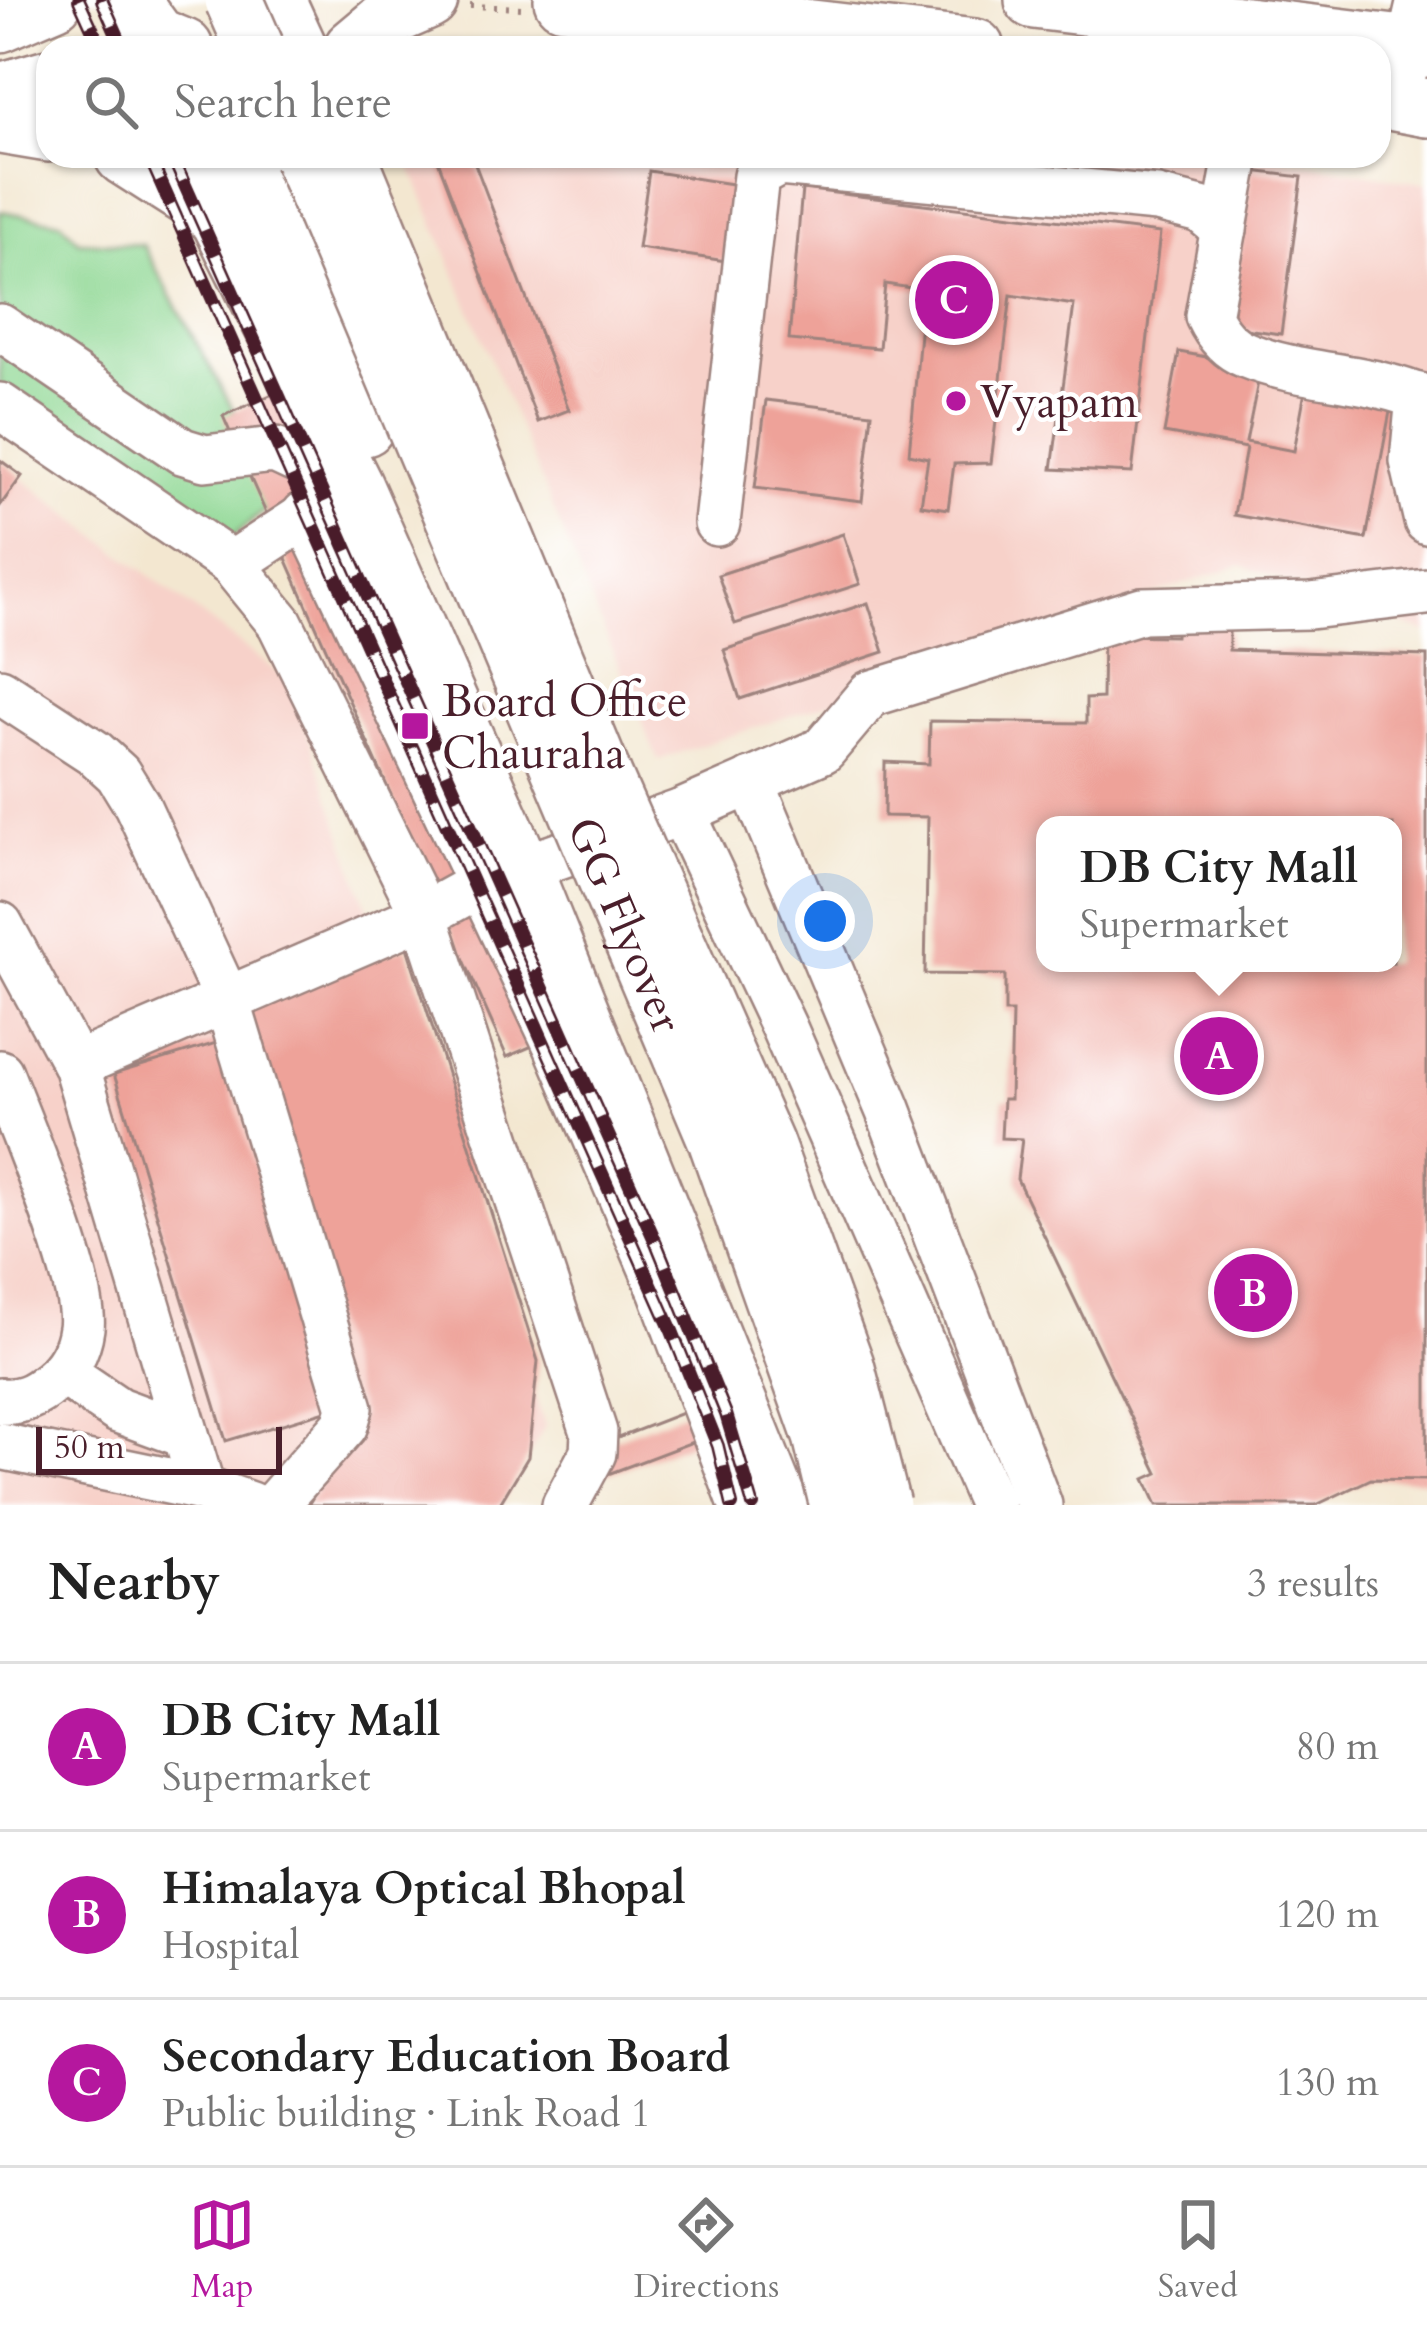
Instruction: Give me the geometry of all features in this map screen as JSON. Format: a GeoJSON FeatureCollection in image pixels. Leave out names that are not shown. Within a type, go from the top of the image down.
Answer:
{"type":"FeatureCollection","features":[{"type":"Feature","properties":{"kind":"main road"},"geometry":{"type":"LineString","coordinates":[[0,22],[54,0]]}},
{"type":"Feature","properties":{"kind":"main road"},"geometry":{"type":"LineString","coordinates":[[130,0],[146,27],[163,36]]}},
{"type":"Feature","properties":{"kind":"main road"},"geometry":{"type":"LineString","coordinates":[[234,0],[250,36]]}},
{"type":"Feature","properties":{"kind":"main road"},"geometry":{"type":"LineString","coordinates":[[220,36],[261,24],[275,0]]}},
{"type":"Feature","properties":{"kind":"main road"},"geometry":{"type":"LineString","coordinates":[[275,0],[292,36]]}},
{"type":"Feature","properties":{"kind":"main road"},"geometry":{"type":"LineString","coordinates":[[367,36],[390,17],[429,0]]}},
{"type":"Feature","properties":{"kind":"main road"},"geometry":{"type":"LineString","coordinates":[[562,0],[872,36]]}},
{"type":"Feature","properties":{"kind":"main road"},"geometry":{"type":"LineString","coordinates":[[1034,0],[1419,30]]}},
{"type":"Feature","properties":{"kind":"main road"},"geometry":{"type":"LineString","coordinates":[[0,92],[36,82]]}},
{"type":"Feature","properties":{"kind":"main road"},"geometry":{"type":"LineString","coordinates":[[0,125],[36,131]]}},
{"type":"Feature","properties":{"kind":"main road"},"geometry":{"type":"LineString","coordinates":[[149,168],[244,213]]}},
{"type":"Feature","properties":{"kind":"main road"},"geometry":{"type":"LineString","coordinates":[[205,168],[244,213],[521,870],[779,1505]]}},
{"type":"Feature","properties":{"kind":"main road"},"geometry":{"type":"LineString","coordinates":[[245,168],[244,213],[355,487],[521,870],[751,1330],[809,1505]]}},
{"type":"Feature","properties":{"kind":"main road"},"geometry":{"type":"LineString","coordinates":[[244,213],[280,168]]}},
{"type":"Feature","properties":{"kind":"main road","name":"GG Flyover"},"geometry":{"type":"LineString","coordinates":[[307,168],[717,1140],[815,1416],[838,1505]]}},
{"type":"Feature","properties":{"kind":"main road","name":"GG Flyover"},"geometry":{"type":"LineString","coordinates":[[353,168],[605,781],[765,1145],[845,1365],[880,1505]]}},
{"type":"Feature","properties":{"kind":"street"},"geometry":{"type":"LineString","coordinates":[[1401,103],[1419,30]]}},
{"type":"Feature","properties":{"kind":"street"},"geometry":{"type":"LineString","coordinates":[[717,523],[756,176],[770,168]]}},
{"type":"Feature","properties":{"kind":"street"},"geometry":{"type":"LineString","coordinates":[[832,168],[1157,199],[1201,210],[1224,229]]}},
{"type":"Feature","properties":{"kind":"street"},"geometry":{"type":"LineString","coordinates":[[1235,168],[1208,316],[1218,336],[1244,355],[1390,383],[1423,398],[1413,461],[1427,520]]}},
{"type":"Feature","properties":{"kind":"street"},"geometry":{"type":"LineString","coordinates":[[0,327],[182,451],[205,458],[275,450],[355,487]]}},
{"type":"Feature","properties":{"kind":"street"},"geometry":{"type":"LineString","coordinates":[[0,406],[232,564],[296,652],[424,915],[594,1432],[593,1453],[565,1505]]}},
{"type":"Feature","properties":{"kind":"street"},"geometry":{"type":"LineString","coordinates":[[232,564],[305,514],[355,487]]}},
{"type":"Feature","properties":{"kind":"street"},"geometry":{"type":"LineString","coordinates":[[305,514],[521,870],[662,1292],[742,1505]]}},
{"type":"Feature","properties":{"kind":"street"},"geometry":{"type":"LineString","coordinates":[[76,1065],[521,870],[682,812],[823,750],[870,694],[1142,610],[1310,606],[1427,592]]}},
{"type":"Feature","properties":{"kind":"street"},"geometry":{"type":"LineString","coordinates":[[0,691],[118,774],[227,1000],[350,1408],[345,1425],[274,1505]]}},
{"type":"Feature","properties":{"kind":"street"},"geometry":{"type":"LineString","coordinates":[[751,781],[888,1109],[1039,1505]]}},
{"type":"Feature","properties":{"kind":"street"},"geometry":{"type":"LineString","coordinates":[[682,812],[784,1028],[992,1505]]}},
{"type":"Feature","properties":{"kind":"street"},"geometry":{"type":"LineString","coordinates":[[0,925],[76,1065],[202,1488]]}},
{"type":"Feature","properties":{"kind":"street"},"geometry":{"type":"LineString","coordinates":[[0,1073],[54,1214],[82,1324],[62,1372],[34,1396],[0,1400]]}},
{"type":"Feature","properties":{"kind":"street"},"geometry":{"type":"LineString","coordinates":[[62,1372],[118,1410],[186,1435]]}},
{"type":"Feature","properties":{"kind":"street"},"geometry":{"type":"LineString","coordinates":[[0,1446],[202,1488],[250,1505]]}},
{"type":"Feature","properties":{"kind":"shaded area"},"geometry":{"type":"Polygon","coordinates":[[[411,168],[1334,168],[1427,184],[1427,633],[1241,565],[658,760],[411,168]]]}},
{"type":"Feature","properties":{"kind":"shaded area"},"geometry":{"type":"Polygon","coordinates":[[[0,462],[290,682],[545,1426],[502,1505],[0,1505],[0,462]]]}},
{"type":"Feature","properties":{"kind":"green space"},"geometry":{"type":"Polygon","coordinates":[[[0,211],[61,222],[79,241],[143,245],[281,497],[221,547],[0,404],[0,211]]]}},
{"type":"Feature","properties":{"kind":"building"},"geometry":{"type":"Polygon","coordinates":[[[441,168],[477,168],[569,410],[538,422],[441,168]]]}},
{"type":"Feature","properties":{"kind":"building"},"geometry":{"type":"Polygon","coordinates":[[[649,171],[738,185],[726,261],[638,248],[649,171]]]}},
{"type":"Feature","properties":{"kind":"building"},"geometry":{"type":"Polygon","coordinates":[[[1252,171],[1302,177],[1281,334],[1231,327],[1252,171]]]}},
{"type":"Feature","properties":{"kind":"building","name":"Vyapam"},"geometry":{"type":"Polygon","coordinates":[[[802,189],[1160,233],[1132,473],[1052,469],[1074,305],[1011,295],[991,463],[954,464],[948,509],[921,505],[928,458],[909,454],[924,290],[885,284],[879,348],[789,340],[802,189]]]}},
{"type":"Feature","properties":{"kind":"building"},"geometry":{"type":"Polygon","coordinates":[[[1179,352],[1261,367],[1246,442],[1294,451],[1306,386],[1392,401],[1366,539],[1234,515],[1246,448],[1164,433],[1179,352]]]}},
{"type":"Feature","properties":{"kind":"building"},"geometry":{"type":"Polygon","coordinates":[[[320,373],[604,1015],[507,1057],[223,416],[320,373]]]}},
{"type":"Feature","properties":{"kind":"building"},"geometry":{"type":"Polygon","coordinates":[[[766,400],[872,413],[862,501],[755,488],[766,400]]]}},
{"type":"Feature","properties":{"kind":"building"},"geometry":{"type":"Polygon","coordinates":[[[0,460],[22,476],[0,506],[0,460]]]}},
{"type":"Feature","properties":{"kind":"building"},"geometry":{"type":"Polygon","coordinates":[[[843,534],[860,584],[735,624],[718,575],[843,534]]]}},
{"type":"Feature","properties":{"kind":"building"},"geometry":{"type":"Polygon","coordinates":[[[868,603],[884,652],[740,699],[724,650],[868,603]]]}},
{"type":"Feature","properties":{"kind":"building"},"geometry":{"type":"Polygon","coordinates":[[[1176,621],[1229,623],[1229,650],[1427,656],[1427,1480],[1371,1479],[1316,1505],[1157,1505],[1145,1479],[1158,1473],[1017,1179],[1022,1139],[1001,1138],[1003,1099],[1010,1099],[1012,1012],[1005,1012],[1005,975],[925,974],[928,817],[884,816],[885,762],[929,764],[930,721],[1086,723],[1086,699],[1102,698],[1103,635],[1175,636],[1176,621]]]}},
{"type":"Feature","properties":{"kind":"building"},"geometry":{"type":"Polygon","coordinates":[[[407,947],[538,1361],[528,1457],[499,1505],[308,1505],[362,1416],[232,1002],[407,947]]]}},
{"type":"Feature","properties":{"kind":"building"},"geometry":{"type":"Polygon","coordinates":[[[216,1043],[329,1410],[226,1441],[114,1074],[216,1043]]]}},
{"type":"Feature","properties":{"kind":"building"},"geometry":{"type":"Polygon","coordinates":[[[695,1408],[706,1437],[608,1474],[597,1446],[695,1408]]]}},
{"type":"Feature","properties":{"kind":"railway"},"geometry":{"type":"LineString","coordinates":[[79,0],[96,36]]}},
{"type":"Feature","properties":{"kind":"railway"},"geometry":{"type":"LineString","coordinates":[[102,0],[118,36]]}},
{"type":"Feature","properties":{"kind":"railway"},"geometry":{"type":"LineString","coordinates":[[154,168],[672,1331],[718,1446],[732,1505]]}},
{"type":"Feature","properties":{"kind":"railway"},"geometry":{"type":"LineString","coordinates":[[177,168],[657,1245],[726,1414],[753,1505]]}},
{"type":"Feature","properties":{"kind":"place","name":"Secondary Education Board"},"geometry":{"type":"Point","coordinates":[954,300]}},
{"type":"Feature","properties":{"kind":"place","name":"Vyapam"},"geometry":{"type":"Point","coordinates":[956,401]}},
{"type":"Feature","properties":{"kind":"place","name":"Board Office Chauraha"},"geometry":{"type":"Point","coordinates":[415,726]}},
{"type":"Feature","properties":{"kind":"place","name":"DB City Mall"},"geometry":{"type":"Point","coordinates":[1219,1056]}},
{"type":"Feature","properties":{"kind":"place","name":"Himalaya Optical Bhopal"},"geometry":{"type":"Point","coordinates":[1253,1293]}}]}
